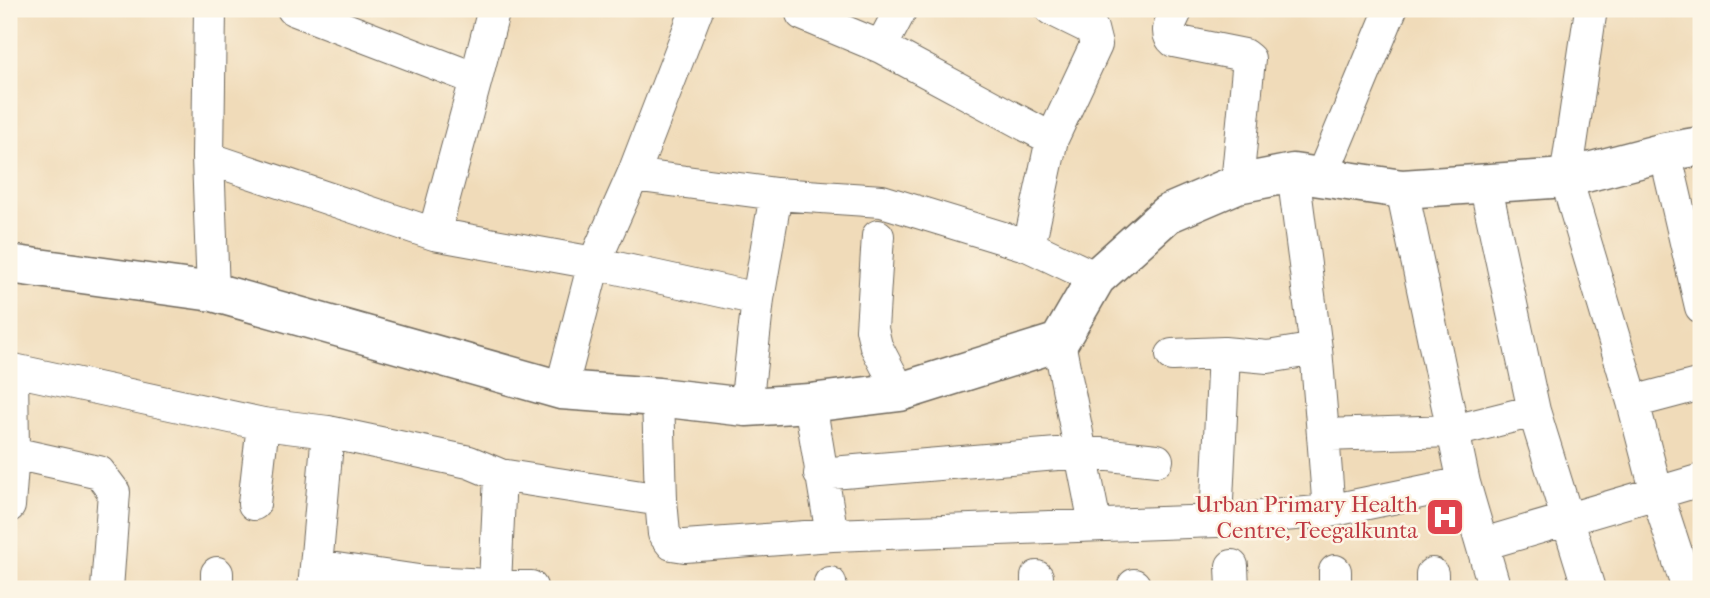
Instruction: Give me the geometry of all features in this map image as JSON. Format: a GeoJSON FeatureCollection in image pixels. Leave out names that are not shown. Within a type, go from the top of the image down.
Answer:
{"type":"FeatureCollection","features":[{"type":"Feature","properties":{"kind":"street"},"geometry":{"type":"LineString","coordinates":[[210,9],[208,158],[213,292]]}},
{"type":"Feature","properties":{"kind":"street"},"geometry":{"type":"LineString","coordinates":[[293,9],[475,79]]}},
{"type":"Feature","properties":{"kind":"street"},"geometry":{"type":"LineString","coordinates":[[434,234],[494,9]]}},
{"type":"Feature","properties":{"kind":"street"},"geometry":{"type":"LineString","coordinates":[[561,390],[594,263],[633,175],[697,9]]}},
{"type":"Feature","properties":{"kind":"street"},"geometry":{"type":"LineString","coordinates":[[881,47],[901,9]]}},
{"type":"Feature","properties":{"kind":"street"},"geometry":{"type":"LineString","coordinates":[[1029,246],[1052,139],[1096,45],[1093,29],[1051,9]]}},
{"type":"Feature","properties":{"kind":"street"},"geometry":{"type":"LineString","coordinates":[[1177,9],[1168,31],[1174,41],[1244,55],[1249,59],[1237,184]]}},
{"type":"Feature","properties":{"kind":"street"},"geometry":{"type":"LineString","coordinates":[[1329,511],[1316,349],[1307,176],[1391,9]]}},
{"type":"Feature","properties":{"kind":"street"},"geometry":{"type":"LineString","coordinates":[[1591,9],[1566,177],[1633,402],[1657,494],[1688,589]]}},
{"type":"Feature","properties":{"kind":"street"},"geometry":{"type":"LineString","coordinates":[[802,14],[881,47],[1052,139]]}},
{"type":"Feature","properties":{"kind":"street"},"geometry":{"type":"LineString","coordinates":[[1096,524],[1059,342],[1096,278],[1167,214],[1237,184],[1307,176],[1402,189],[1566,177],[1683,149],[1701,307]]}},
{"type":"Feature","properties":{"kind":"street"},"geometry":{"type":"LineString","coordinates":[[208,158],[434,234],[594,263],[758,299]]}},
{"type":"Feature","properties":{"kind":"street"},"geometry":{"type":"LineString","coordinates":[[633,175],[776,194],[882,201],[1029,246],[1096,278]]}},
{"type":"Feature","properties":{"kind":"street"},"geometry":{"type":"LineString","coordinates":[[1485,183],[1534,411],[1589,589]]}},
{"type":"Feature","properties":{"kind":"street"},"geometry":{"type":"LineString","coordinates":[[1402,189],[1464,483],[1495,589]]}},
{"type":"Feature","properties":{"kind":"street"},"geometry":{"type":"LineString","coordinates":[[746,407],[758,299],[776,194]]}},
{"type":"Feature","properties":{"kind":"street"},"geometry":{"type":"LineString","coordinates":[[878,236],[872,330],[876,346],[900,392]]}},
{"type":"Feature","properties":{"kind":"street"},"geometry":{"type":"LineString","coordinates":[[9,264],[213,292],[561,390],[746,407],[810,403],[900,392],[1059,342]]}},
{"type":"Feature","properties":{"kind":"street"},"geometry":{"type":"LineString","coordinates":[[1172,355],[1224,353],[1268,357],[1316,349]]}},
{"type":"Feature","properties":{"kind":"street"},"geometry":{"type":"LineString","coordinates":[[1216,521],[1224,353]]}},
{"type":"Feature","properties":{"kind":"street"},"geometry":{"type":"LineString","coordinates":[[9,506],[13,453],[10,369],[263,424],[328,432],[469,462],[500,475],[661,500]]}},
{"type":"Feature","properties":{"kind":"street"},"geometry":{"type":"LineString","coordinates":[[1633,402],[1701,384]]}},
{"type":"Feature","properties":{"kind":"street"},"geometry":{"type":"LineString","coordinates":[[658,397],[664,534],[672,544],[685,546],[832,535],[1216,521],[1329,511],[1464,483]]}},
{"type":"Feature","properties":{"kind":"street"},"geometry":{"type":"LineString","coordinates":[[810,403],[832,535]]}},
{"type":"Feature","properties":{"kind":"street"},"geometry":{"type":"LineString","coordinates":[[1323,435],[1454,431],[1534,411]]}},
{"type":"Feature","properties":{"kind":"street"},"geometry":{"type":"LineString","coordinates":[[254,504],[263,424]]}},
{"type":"Feature","properties":{"kind":"street"},"geometry":{"type":"LineString","coordinates":[[328,432],[315,578],[425,586],[495,584],[531,589]]}},
{"type":"Feature","properties":{"kind":"street"},"geometry":{"type":"LineString","coordinates":[[820,474],[1081,452],[1157,460]]}},
{"type":"Feature","properties":{"kind":"street"},"geometry":{"type":"LineString","coordinates":[[13,453],[99,472],[109,481],[114,492],[107,589]]}},
{"type":"Feature","properties":{"kind":"street"},"geometry":{"type":"LineString","coordinates":[[495,584],[500,475]]}},
{"type":"Feature","properties":{"kind":"street"},"geometry":{"type":"LineString","coordinates":[[1483,544],[1701,480]]}},
{"type":"Feature","properties":{"kind":"place","name":"Urban Primary Health Centre, Teegalkunta"},"geometry":{"type":"Point","coordinates":[1445,517]}}]}
